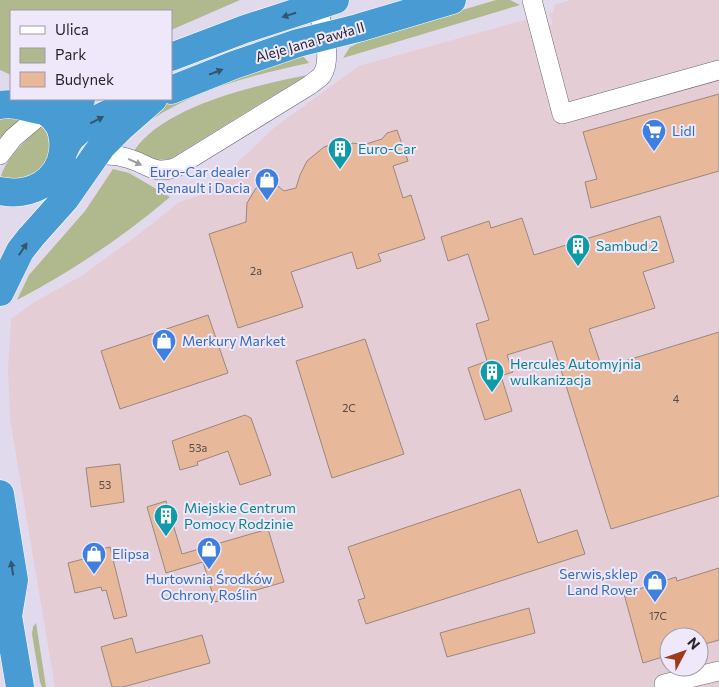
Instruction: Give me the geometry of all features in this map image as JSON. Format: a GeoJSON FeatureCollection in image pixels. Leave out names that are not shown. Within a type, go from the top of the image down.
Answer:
{"type":"FeatureCollection","features":[{"type":"Feature","properties":{"kind":"highway","name":"Aleje Jana Pawła II"},"geometry":{"type":"LineString","coordinates":[[172,90],[268,52],[452,0]]}},
{"type":"Feature","properties":{"kind":"highway"},"geometry":{"type":"LineString","coordinates":[[172,57],[245,29],[326,3]]}},
{"type":"Feature","properties":{"kind":"highway"},"geometry":{"type":"LineString","coordinates":[[0,105],[15,104],[45,111],[59,110],[78,100]]}},
{"type":"Feature","properties":{"kind":"highway"},"geometry":{"type":"LineString","coordinates":[[0,215],[11,192],[36,188],[49,179],[58,167],[68,142],[82,128],[127,106],[149,100]]}},
{"type":"Feature","properties":{"kind":"highway"},"geometry":{"type":"LineString","coordinates":[[0,292],[20,251],[65,199],[95,156],[112,136],[152,100]]}},
{"type":"Feature","properties":{"kind":"highway"},"geometry":{"type":"LineString","coordinates":[[45,111],[57,122],[61,129],[64,144],[63,152]]}},
{"type":"Feature","properties":{"kind":"highway"},"geometry":{"type":"LineString","coordinates":[[0,494],[14,580],[4,608],[20,687]]}},
{"type":"Feature","properties":{"kind":"lane"},"geometry":{"type":"LineString","coordinates":[[532,0],[562,114],[719,70]]}},
{"type":"Feature","properties":{"kind":"lane"},"geometry":{"type":"LineString","coordinates":[[95,156],[108,154],[119,156],[132,159],[156,170],[175,168],[310,85],[322,74],[326,60],[326,3]]}},
{"type":"Feature","properties":{"kind":"lane"},"geometry":{"type":"LineString","coordinates":[[0,155],[14,138],[45,111]]}},
{"type":"Feature","properties":{"kind":"lane"},"geometry":{"type":"LineString","coordinates":[[664,684],[719,671]]}},
{"type":"Feature","properties":{"kind":"shaded area"},"geometry":{"type":"Polygon","coordinates":[[[571,0],[719,0],[719,687],[55,687],[10,419],[8,367],[11,319],[33,303],[83,275],[179,202],[204,194],[275,127],[359,66],[528,19],[531,32],[553,24],[549,13],[554,12],[554,5],[571,0]]]}},
{"type":"Feature","properties":{"kind":"green space"},"geometry":{"type":"Polygon","coordinates":[[[0,0],[240,0],[172,30],[172,10],[10,10],[10,75],[0,70],[0,0]]]}},
{"type":"Feature","properties":{"kind":"green space"},"geometry":{"type":"Polygon","coordinates":[[[496,0],[510,0],[520,5],[343,58],[350,47],[356,44],[398,29],[496,0]]]}},
{"type":"Feature","properties":{"kind":"green space"},"geometry":{"type":"Polygon","coordinates":[[[298,55],[303,56],[309,63],[218,87],[175,106],[134,132],[148,115],[167,103],[187,94],[298,55]]]}},
{"type":"Feature","properties":{"kind":"green space"},"geometry":{"type":"Polygon","coordinates":[[[307,75],[170,159],[156,160],[134,151],[148,135],[188,110],[238,92],[307,75]]]}},
{"type":"Feature","properties":{"kind":"green space"},"geometry":{"type":"Polygon","coordinates":[[[7,117],[21,120],[0,138],[0,119],[7,117]]]}},
{"type":"Feature","properties":{"kind":"green space"},"geometry":{"type":"Polygon","coordinates":[[[45,125],[54,136],[44,173],[0,184],[5,167],[16,151],[45,125]]]}},
{"type":"Feature","properties":{"kind":"green space"},"geometry":{"type":"Polygon","coordinates":[[[113,169],[129,173],[170,197],[96,253],[17,300],[29,275],[85,211],[113,169]]]}},
{"type":"Feature","properties":{"kind":"green space"},"geometry":{"type":"Polygon","coordinates":[[[36,623],[46,687],[42,687],[40,682],[32,634],[36,623]]]}},
{"type":"Feature","properties":{"kind":"building","name":"Lidl"},"geometry":{"type":"Polygon","coordinates":[[[719,94],[719,171],[591,208],[585,182],[597,179],[583,132],[719,94]]]}},
{"type":"Feature","properties":{"kind":"building"},"geometry":{"type":"Polygon","coordinates":[[[397,130],[408,161],[393,166],[403,198],[411,195],[425,239],[378,254],[381,261],[357,269],[352,252],[291,272],[303,307],[238,328],[209,234],[246,222],[247,203],[256,188],[269,179],[284,191],[296,188],[307,161],[324,147],[338,142],[341,147],[353,143],[363,145],[382,139],[387,133],[397,130]]]}},
{"type":"Feature","properties":{"kind":"building"},"geometry":{"type":"Polygon","coordinates":[[[660,216],[674,262],[643,272],[655,308],[589,329],[602,368],[719,332],[719,496],[611,529],[552,341],[507,355],[513,372],[501,376],[512,411],[485,420],[468,368],[487,361],[476,324],[489,320],[468,254],[448,261],[441,237],[489,221],[491,228],[522,218],[534,255],[660,216]]]}},
{"type":"Feature","properties":{"kind":"building","name":"Merkury Market"},"geometry":{"type":"Polygon","coordinates":[[[208,315],[228,373],[120,409],[101,351],[208,315]]]}},
{"type":"Feature","properties":{"kind":"building"},"geometry":{"type":"Polygon","coordinates":[[[365,339],[404,454],[332,478],[296,361],[365,339]]]}},
{"type":"Feature","properties":{"kind":"building"},"geometry":{"type":"Polygon","coordinates":[[[245,415],[251,418],[271,475],[240,485],[228,451],[197,462],[198,465],[180,470],[172,441],[245,415]]]}},
{"type":"Feature","properties":{"kind":"building"},"geometry":{"type":"Polygon","coordinates":[[[120,464],[124,502],[91,507],[86,468],[120,464]]]}},
{"type":"Feature","properties":{"kind":"building"},"geometry":{"type":"Polygon","coordinates":[[[520,489],[538,543],[577,530],[585,554],[366,624],[358,600],[365,598],[348,547],[520,489]]]}},
{"type":"Feature","properties":{"kind":"building"},"geometry":{"type":"Polygon","coordinates":[[[166,501],[182,554],[268,529],[284,582],[215,602],[203,562],[166,573],[147,507],[166,501]]]}},
{"type":"Feature","properties":{"kind":"building","name":"Elipsa"},"geometry":{"type":"Polygon","coordinates":[[[110,547],[127,616],[114,619],[106,590],[102,591],[101,587],[75,593],[68,563],[91,557],[89,552],[110,547]]]}},
{"type":"Feature","properties":{"kind":"building"},"geometry":{"type":"Polygon","coordinates":[[[719,568],[719,640],[709,643],[709,627],[659,627],[659,658],[643,663],[624,594],[676,577],[677,581],[719,568]]]}},
{"type":"Feature","properties":{"kind":"building"},"geometry":{"type":"Polygon","coordinates":[[[529,608],[535,633],[447,657],[440,633],[529,608]]]}},
{"type":"Feature","properties":{"kind":"building"},"geometry":{"type":"Polygon","coordinates":[[[202,635],[210,663],[123,687],[112,687],[101,647],[132,638],[136,653],[202,635]]]}},
{"type":"Feature","properties":{"kind":"place","name":"Lidl"},"geometry":{"type":"Point","coordinates":[654,152]}},
{"type":"Feature","properties":{"kind":"place","name":"Euro-Car"},"geometry":{"type":"Point","coordinates":[340,170]}},
{"type":"Feature","properties":{"kind":"place","name":"Euro-Car dealer Renault i Dacia"},"geometry":{"type":"Point","coordinates":[267,201]}},
{"type":"Feature","properties":{"kind":"place","name":"Sambud 2"},"geometry":{"type":"Point","coordinates":[578,267]}},
{"type":"Feature","properties":{"kind":"place","name":"Merkury Market"},"geometry":{"type":"Point","coordinates":[164,362]}},
{"type":"Feature","properties":{"kind":"place","name":"Hercules Automyjnia wulkanizacja"},"geometry":{"type":"Point","coordinates":[492,393]}},
{"type":"Feature","properties":{"kind":"place","name":"Miejskie Centrum Pomocy Rodzinie"},"geometry":{"type":"Point","coordinates":[166,537]}},
{"type":"Feature","properties":{"kind":"place","name":"Hurtownia Środków Ochrony Roślin"},"geometry":{"type":"Point","coordinates":[209,570]}},
{"type":"Feature","properties":{"kind":"place","name":"Elipsa"},"geometry":{"type":"Point","coordinates":[94,575]}},
{"type":"Feature","properties":{"kind":"place","name":"Serwis,sklep Land Rover"},"geometry":{"type":"Point","coordinates":[655,603]}}]}
